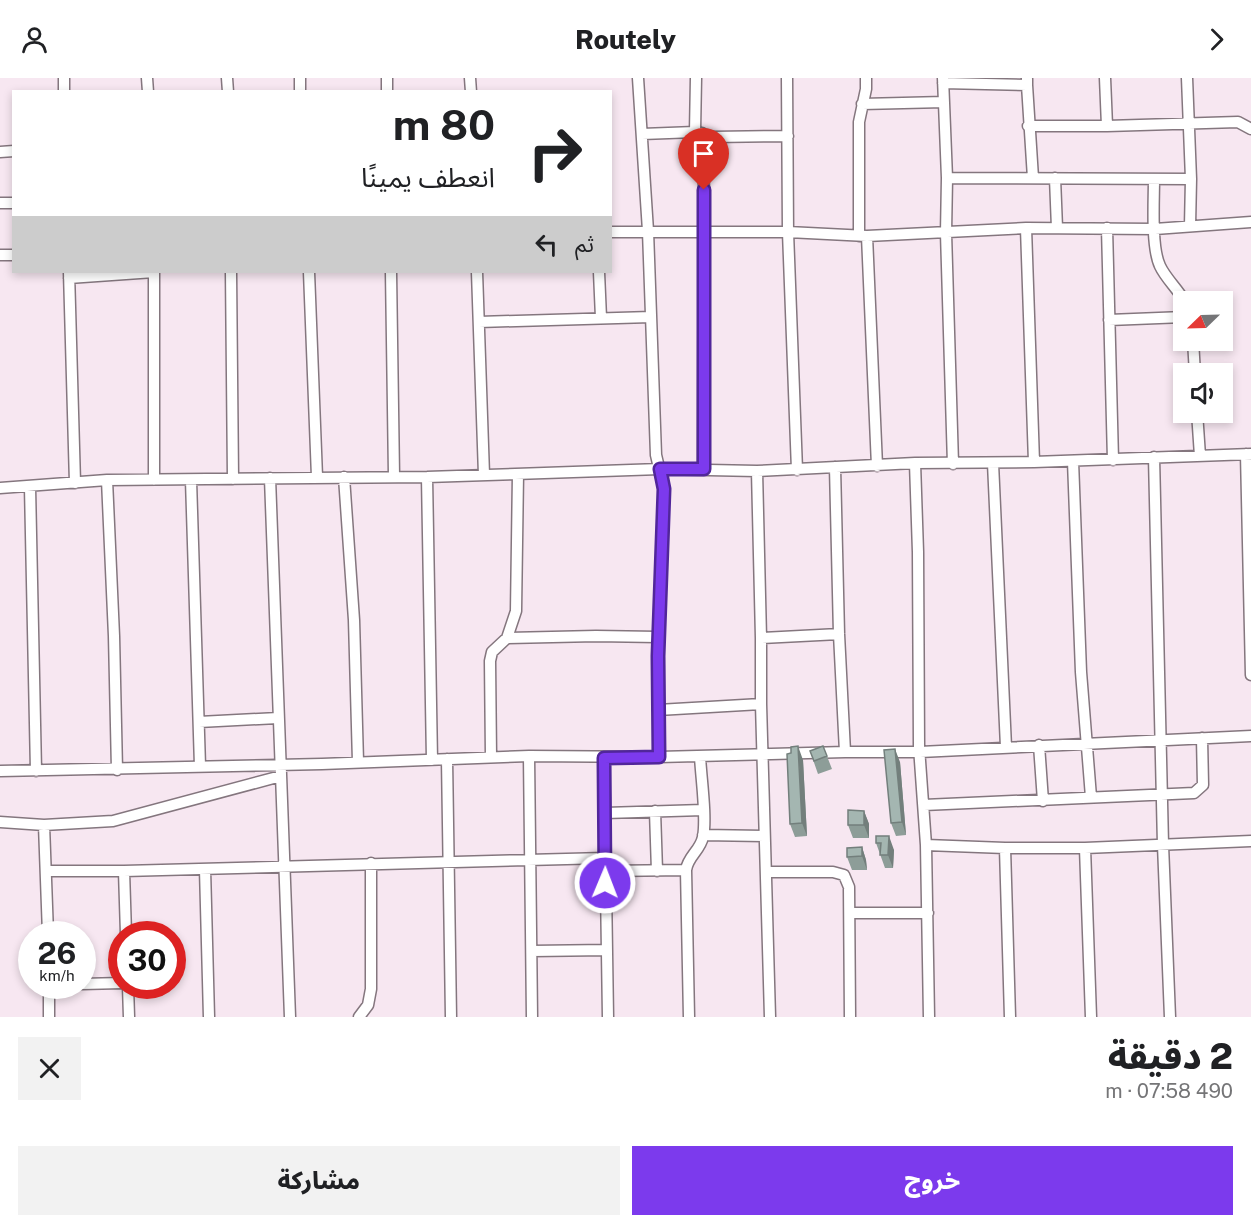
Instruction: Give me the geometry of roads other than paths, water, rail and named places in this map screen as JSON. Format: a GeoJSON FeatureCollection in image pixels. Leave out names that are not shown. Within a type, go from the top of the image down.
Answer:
{"type":"FeatureCollection","features":[{"type":"Feature","properties":{"kind":"street"},"geometry":{"type":"LineString","coordinates":[[638,78],[648,231],[656,455],[664,489],[658,637],[659,757]]}},
{"type":"Feature","properties":{"kind":"street"},"geometry":{"type":"LineString","coordinates":[[696,78],[704,232],[704,469]]}},
{"type":"Feature","properties":{"kind":"street"},"geometry":{"type":"LineString","coordinates":[[787,78],[788,232],[797,470]]}},
{"type":"Feature","properties":{"kind":"street"},"geometry":{"type":"LineString","coordinates":[[866,78],[859,122],[863,236],[877,466]]}},
{"type":"Feature","properties":{"kind":"street"},"geometry":{"type":"LineString","coordinates":[[1105,78],[1107,126]]}},
{"type":"Feature","properties":{"kind":"street"},"geometry":{"type":"LineString","coordinates":[[1187,78],[1191,179],[1190,226]]}},
{"type":"Feature","properties":{"kind":"street"},"geometry":{"type":"LineString","coordinates":[[953,464],[943,81],[1027,81],[1033,178]]}},
{"type":"Feature","properties":{"kind":"street"},"geometry":{"type":"LineString","coordinates":[[862,104],[944,102]]}},
{"type":"Feature","properties":{"kind":"street"},"geometry":{"type":"LineString","coordinates":[[1029,126],[1238,122],[1251,129]]}},
{"type":"Feature","properties":{"kind":"street"},"geometry":{"type":"LineString","coordinates":[[642,134],[698,132],[713,137],[788,136]]}},
{"type":"Feature","properties":{"kind":"street"},"geometry":{"type":"LineString","coordinates":[[947,178],[1191,179]]}},
{"type":"Feature","properties":{"kind":"street"},"geometry":{"type":"LineString","coordinates":[[1055,178],[1057,228]]}},
{"type":"Feature","properties":{"kind":"street"},"geometry":{"type":"LineString","coordinates":[[1154,179],[1155,228],[1161,267],[1177,291]]}},
{"type":"Feature","properties":{"kind":"street"},"geometry":{"type":"LineString","coordinates":[[612,232],[788,232],[863,236],[1026,228],[1155,228],[1251,222]]}},
{"type":"Feature","properties":{"kind":"street"},"geometry":{"type":"LineString","coordinates":[[1026,228],[1034,462]]}},
{"type":"Feature","properties":{"kind":"street"},"geometry":{"type":"LineString","coordinates":[[1107,228],[1113,460]]}},
{"type":"Feature","properties":{"kind":"street"},"geometry":{"type":"LineString","coordinates":[[75,483],[69,275],[110,273]]}},
{"type":"Feature","properties":{"kind":"street"},"geometry":{"type":"LineString","coordinates":[[154,273],[154,480]]}},
{"type":"Feature","properties":{"kind":"street"},"geometry":{"type":"LineString","coordinates":[[231,273],[233,479]]}},
{"type":"Feature","properties":{"kind":"street"},"geometry":{"type":"LineString","coordinates":[[309,273],[317,477]]}},
{"type":"Feature","properties":{"kind":"street"},"geometry":{"type":"LineString","coordinates":[[391,273],[394,476]]}},
{"type":"Feature","properties":{"kind":"street"},"geometry":{"type":"LineString","coordinates":[[477,273],[484,475]]}},
{"type":"Feature","properties":{"kind":"street"},"geometry":{"type":"LineString","coordinates":[[599,273],[601,318]]}},
{"type":"Feature","properties":{"kind":"street"},"geometry":{"type":"LineString","coordinates":[[479,322],[651,317]]}},
{"type":"Feature","properties":{"kind":"street"},"geometry":{"type":"LineString","coordinates":[[1109,320],[1173,317]]}},
{"type":"Feature","properties":{"kind":"street"},"geometry":{"type":"LineString","coordinates":[[1198,423],[1200,456]]}},
{"type":"Feature","properties":{"kind":"street"},"geometry":{"type":"LineString","coordinates":[[0,488],[106,480],[427,477],[660,469],[757,471],[915,463],[1113,460],[1248,454],[1251,675]]}},
{"type":"Feature","properties":{"kind":"street"},"geometry":{"type":"LineString","coordinates":[[1155,457],[1163,845],[1170,1017]]}},
{"type":"Feature","properties":{"kind":"street"},"geometry":{"type":"LineString","coordinates":[[1073,461],[1081,672],[1091,797]]}},
{"type":"Feature","properties":{"kind":"street"},"geometry":{"type":"LineString","coordinates":[[915,463],[920,752],[926,845],[930,1017]]}},
{"type":"Feature","properties":{"kind":"street"},"geometry":{"type":"LineString","coordinates":[[993,463],[1006,747]]}},
{"type":"Feature","properties":{"kind":"street"},"geometry":{"type":"LineString","coordinates":[[836,467],[844,752]]}},
{"type":"Feature","properties":{"kind":"street"},"geometry":{"type":"LineString","coordinates":[[757,471],[770,1017]]}},
{"type":"Feature","properties":{"kind":"street"},"geometry":{"type":"LineString","coordinates":[[491,757],[490,661],[492,652],[507,638],[516,611],[518,474]]}},
{"type":"Feature","properties":{"kind":"street"},"geometry":{"type":"LineString","coordinates":[[344,477],[354,620],[358,762]]}},
{"type":"Feature","properties":{"kind":"street"},"geometry":{"type":"LineString","coordinates":[[427,477],[432,760]]}},
{"type":"Feature","properties":{"kind":"street"},"geometry":{"type":"LineString","coordinates":[[270,478],[290,1017]]}},
{"type":"Feature","properties":{"kind":"street"},"geometry":{"type":"LineString","coordinates":[[106,480],[114,636],[117,770]]}},
{"type":"Feature","properties":{"kind":"street"},"geometry":{"type":"LineString","coordinates":[[191,480],[200,766]]}},
{"type":"Feature","properties":{"kind":"street"},"geometry":{"type":"LineString","coordinates":[[30,487],[36,771]]}},
{"type":"Feature","properties":{"kind":"street"},"geometry":{"type":"LineString","coordinates":[[761,638],[839,634]]}},
{"type":"Feature","properties":{"kind":"street"},"geometry":{"type":"LineString","coordinates":[[507,638],[658,637]]}},
{"type":"Feature","properties":{"kind":"street"},"geometry":{"type":"LineString","coordinates":[[658,710],[761,704]]}},
{"type":"Feature","properties":{"kind":"street"},"geometry":{"type":"LineString","coordinates":[[199,722],[278,718]]}},
{"type":"Feature","properties":{"kind":"street"},"geometry":{"type":"LineString","coordinates":[[0,771],[117,770],[529,756],[604,758],[920,752],[1251,736]]}},
{"type":"Feature","properties":{"kind":"street"},"geometry":{"type":"LineString","coordinates":[[924,805],[1194,793],[1201,788],[1203,782],[1202,738]]}},
{"type":"Feature","properties":{"kind":"street"},"geometry":{"type":"LineString","coordinates":[[1039,745],[1043,801]]}},
{"type":"Feature","properties":{"kind":"street"},"geometry":{"type":"LineString","coordinates":[[529,756],[532,1017]]}},
{"type":"Feature","properties":{"kind":"street"},"geometry":{"type":"LineString","coordinates":[[689,1017],[686,870],[689,859],[699,849],[704,835],[700,756]]}},
{"type":"Feature","properties":{"kind":"street"},"geometry":{"type":"LineString","coordinates":[[604,758],[608,1017]]}},
{"type":"Feature","properties":{"kind":"street"},"geometry":{"type":"LineString","coordinates":[[447,759],[451,1017]]}},
{"type":"Feature","properties":{"kind":"street"},"geometry":{"type":"LineString","coordinates":[[0,822],[44,825],[93,823],[133,817],[281,776]]}},
{"type":"Feature","properties":{"kind":"street"},"geometry":{"type":"LineString","coordinates":[[605,813],[703,810]]}},
{"type":"Feature","properties":{"kind":"street"},"geometry":{"type":"LineString","coordinates":[[656,811],[657,871]]}},
{"type":"Feature","properties":{"kind":"street"},"geometry":{"type":"LineString","coordinates":[[44,825],[48,921]]}},
{"type":"Feature","properties":{"kind":"street"},"geometry":{"type":"LineString","coordinates":[[704,835],[764,836]]}},
{"type":"Feature","properties":{"kind":"street"},"geometry":{"type":"LineString","coordinates":[[926,845],[1085,848],[1251,841]]}},
{"type":"Feature","properties":{"kind":"street"},"geometry":{"type":"LineString","coordinates":[[1005,848],[1010,1017]]}},
{"type":"Feature","properties":{"kind":"street"},"geometry":{"type":"LineString","coordinates":[[1085,848],[1091,1017]]}},
{"type":"Feature","properties":{"kind":"street"},"geometry":{"type":"LineString","coordinates":[[46,871],[124,871],[531,858],[605,858]]}},
{"type":"Feature","properties":{"kind":"street"},"geometry":{"type":"LineString","coordinates":[[359,1017],[368,1005],[371,988],[371,864]]}},
{"type":"Feature","properties":{"kind":"street"},"geometry":{"type":"LineString","coordinates":[[205,869],[209,1017]]}},
{"type":"Feature","properties":{"kind":"street"},"geometry":{"type":"LineString","coordinates":[[605,871],[686,870]]}},
{"type":"Feature","properties":{"kind":"street"},"geometry":{"type":"LineString","coordinates":[[124,871],[126,921]]}},
{"type":"Feature","properties":{"kind":"street"},"geometry":{"type":"LineString","coordinates":[[766,872],[841,873],[846,879],[849,887],[851,913],[850,1017]]}},
{"type":"Feature","properties":{"kind":"street"},"geometry":{"type":"LineString","coordinates":[[851,913],[928,913]]}},
{"type":"Feature","properties":{"kind":"street"},"geometry":{"type":"LineString","coordinates":[[532,951],[607,950]]}},
{"type":"Feature","properties":{"kind":"street"},"geometry":{"type":"LineString","coordinates":[[49,999],[49,1017]]}},
{"type":"Feature","properties":{"kind":"street"},"geometry":{"type":"LineString","coordinates":[[128,999],[129,1017]]}}]}
